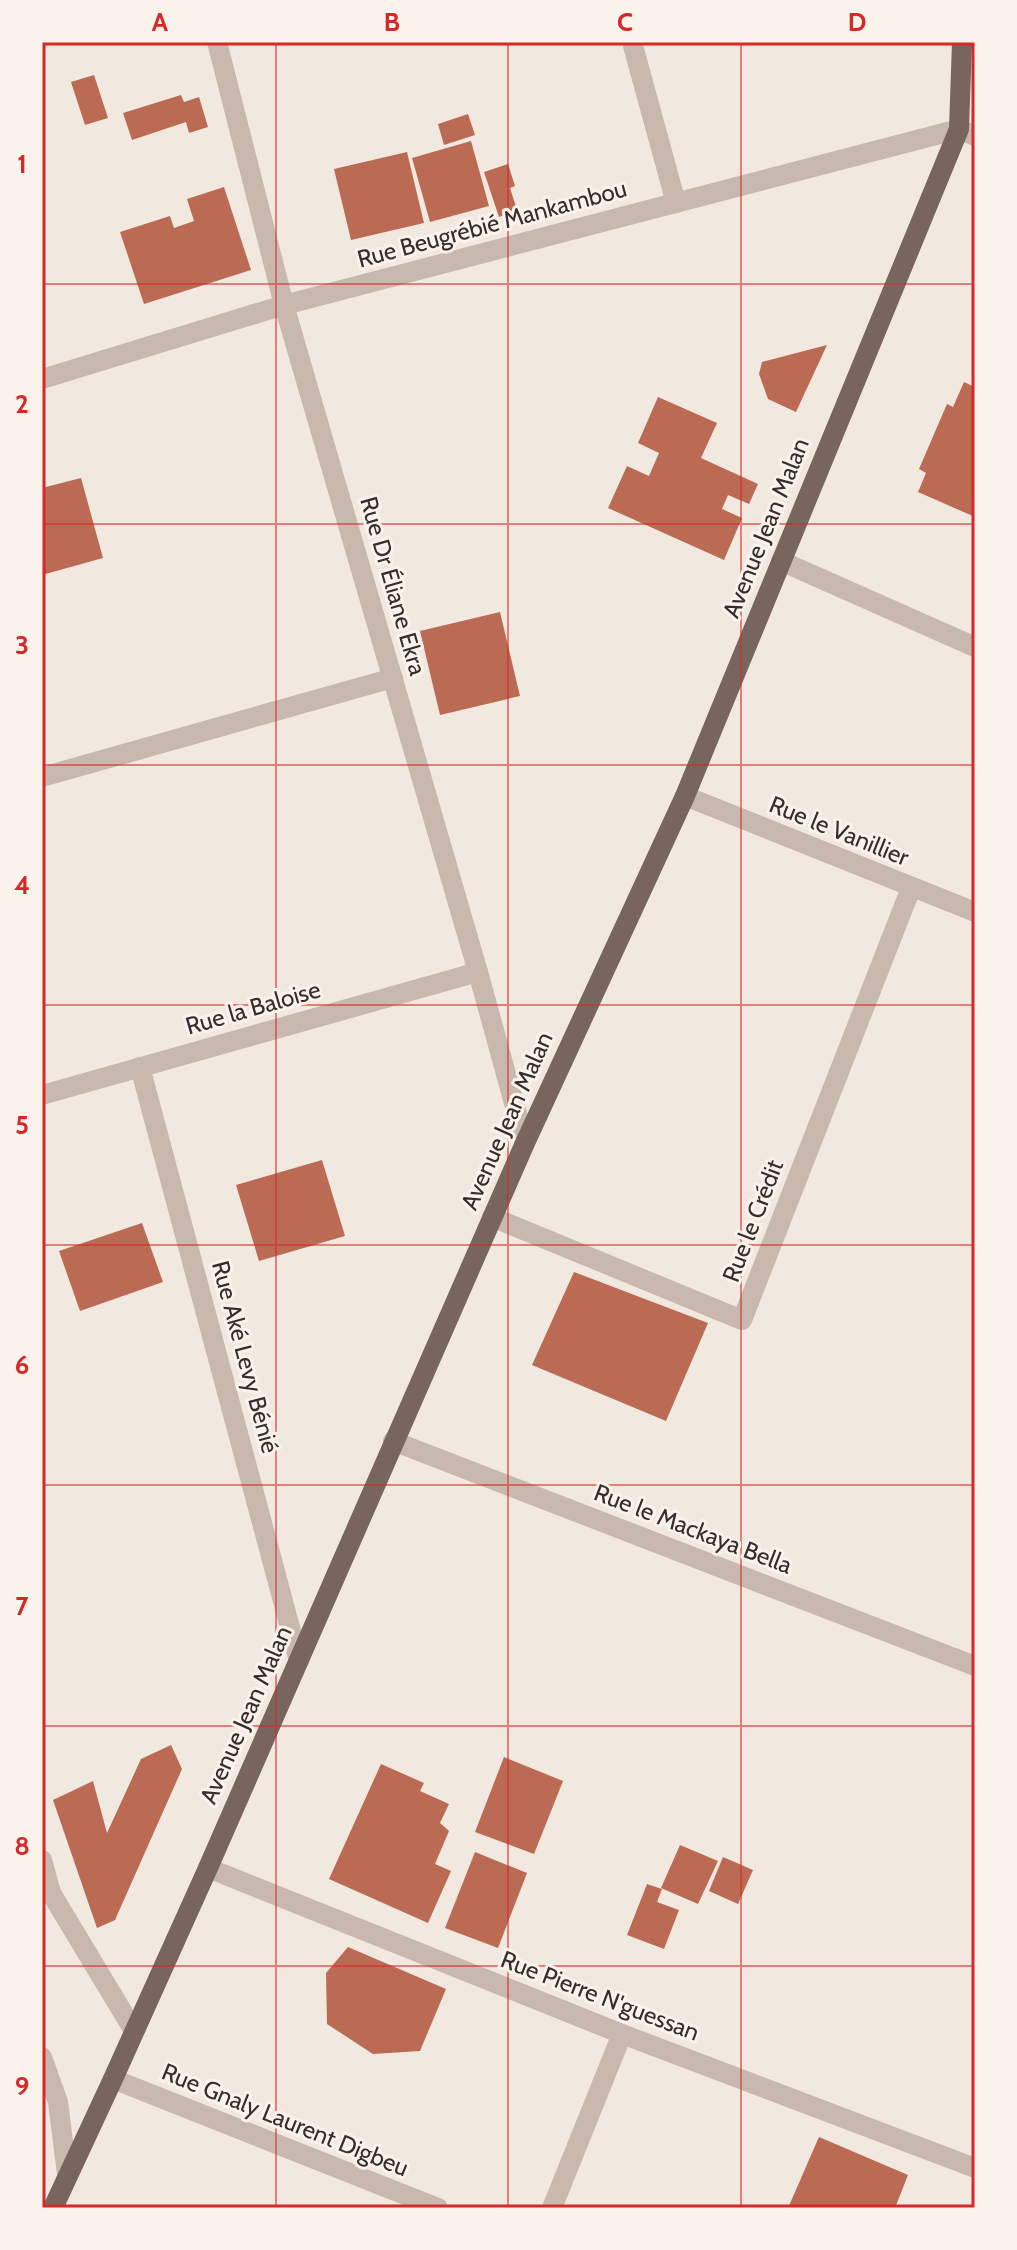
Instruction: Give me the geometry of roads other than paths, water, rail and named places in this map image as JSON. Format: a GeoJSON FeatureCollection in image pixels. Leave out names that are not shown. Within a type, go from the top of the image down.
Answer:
{"type":"FeatureCollection","features":[{"type":"Feature","properties":{"kind":"main road","name":"Avenue Jean Malan"},"geometry":{"type":"LineString","coordinates":[[53,2208],[208,1868],[525,1143],[685,796],[781,561],[967,132],[962,42]]}},
{"type":"Feature","properties":{"kind":"street","name":"Rue Dr Éliane Ekra"},"geometry":{"type":"LineString","coordinates":[[217,42],[284,305],[525,1143]]}},
{"type":"Feature","properties":{"kind":"street"},"geometry":{"type":"LineString","coordinates":[[632,42],[676,203]]}},
{"type":"Feature","properties":{"kind":"street","name":"Rue Beugrébié Mankambou"},"geometry":{"type":"LineString","coordinates":[[42,379],[284,305],[676,203],[967,132]]}},
{"type":"Feature","properties":{"kind":"street"},"geometry":{"type":"LineString","coordinates":[[781,561],[975,647]]}},
{"type":"Feature","properties":{"kind":"street"},"geometry":{"type":"LineString","coordinates":[[42,777],[393,678]]}},
{"type":"Feature","properties":{"kind":"street","name":"Rue le Vanillier"},"geometry":{"type":"LineString","coordinates":[[685,796],[975,912]]}},
{"type":"Feature","properties":{"kind":"street","name":"Rue le Crédit"},"geometry":{"type":"LineString","coordinates":[[492,1217],[742,1320],[911,888]]}},
{"type":"Feature","properties":{"kind":"street","name":"Rue la Baloise"},"geometry":{"type":"LineString","coordinates":[[42,1095],[478,972]]}},
{"type":"Feature","properties":{"kind":"street","name":"Rue Aké Levy Bénié"},"geometry":{"type":"LineString","coordinates":[[140,1067],[299,1661]]}},
{"type":"Feature","properties":{"kind":"street","name":"Rue le Mackaya Bella"},"geometry":{"type":"LineString","coordinates":[[393,1441],[975,1666]]}},
{"type":"Feature","properties":{"kind":"street"},"geometry":{"type":"LineString","coordinates":[[42,1860],[51,1893],[134,2031]]}},
{"type":"Feature","properties":{"kind":"street","name":"Rue Pierre N'guessan"},"geometry":{"type":"LineString","coordinates":[[208,1868],[622,2034],[975,2168]]}},
{"type":"Feature","properties":{"kind":"street"},"geometry":{"type":"LineString","coordinates":[[552,2208],[622,2034]]}},
{"type":"Feature","properties":{"kind":"street"},"geometry":{"type":"LineString","coordinates":[[42,2057],[67,2174]]}},
{"type":"Feature","properties":{"kind":"street","name":"Rue Gnaly Laurent Digbeu"},"geometry":{"type":"LineString","coordinates":[[113,2079],[438,2208]]}}]}
